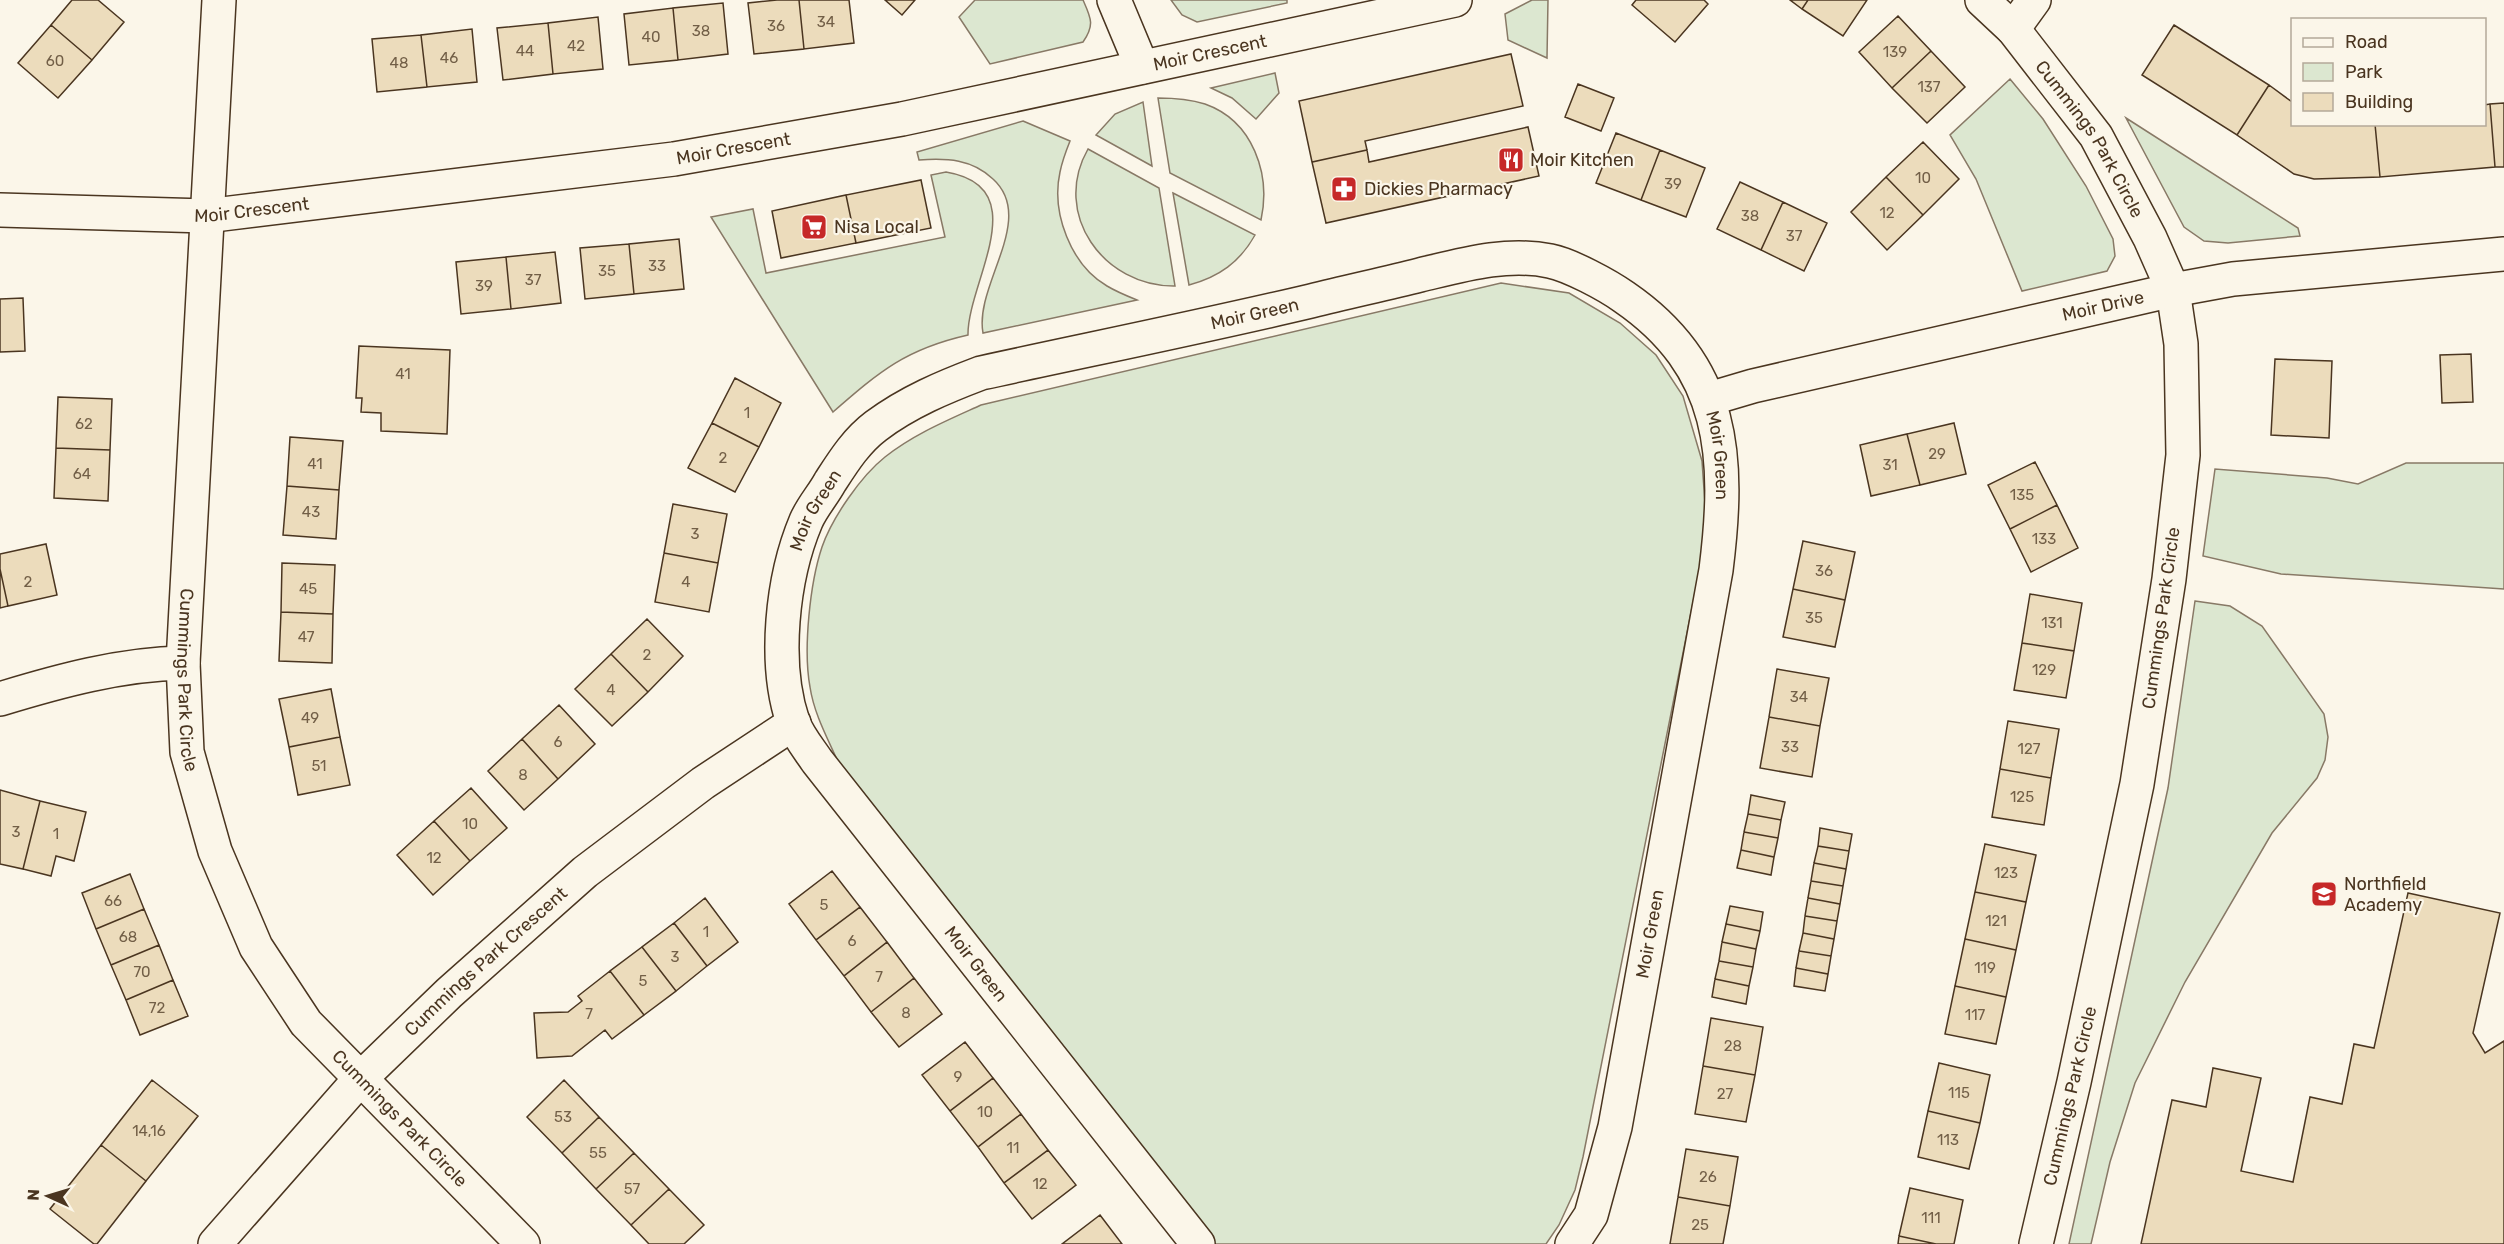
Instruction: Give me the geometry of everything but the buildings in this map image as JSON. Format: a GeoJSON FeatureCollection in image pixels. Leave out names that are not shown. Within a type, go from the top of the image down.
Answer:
{"type":"FeatureCollection","features":[{"type":"Feature","properties":{"kind":"street","name":"Cummings Park Circle"},"geometry":{"type":"LineString","coordinates":[[219,0],[183,663],[187,752],[219,862],[256,947],[306,1023],[523,1244]]}},
{"type":"Feature","properties":{"kind":"street"},"geometry":{"type":"LineString","coordinates":[[1114,0],[1142,67]]}},
{"type":"Feature","properties":{"kind":"street"},"geometry":{"type":"LineString","coordinates":[[1140,0],[1142,67]]}},
{"type":"Feature","properties":{"kind":"street","name":"Moir Crescent"},"geometry":{"type":"LineString","coordinates":[[0,210],[206,216],[674,159],[902,119],[1455,0]]}},
{"type":"Feature","properties":{"kind":"street","name":"Cummings Park Circle"},"geometry":{"type":"LineString","coordinates":[[1982,0],[2013,29],[2096,136],[2150,238],[2173,290],[2181,344],[2183,455],[2169,579],[2137,784],[2074,1082],[2036,1244]]}},
{"type":"Feature","properties":{"kind":"street"},"geometry":{"type":"LineString","coordinates":[[2013,29],[2034,0]]}},
{"type":"Feature","properties":{"kind":"street","name":"Moir Drive"},"geometry":{"type":"LineString","coordinates":[[1709,399],[1823,369],[2173,290],[2233,279],[2504,254]]}},
{"type":"Feature","properties":{"kind":"street","name":"Moir Green"},"geometry":{"type":"LineString","coordinates":[[1198,1244],[817,761],[794,723],[781,654],[788,585],[806,520],[847,454],[874,427],[912,403],[944,387],[981,373],[1262,312],[1491,258],[1551,261],[1608,285],[1639,307],[1665,331],[1690,362],[1709,399],[1720,444],[1724,483],[1716,570],[1615,1127],[1591,1215],[1572,1244]]}},
{"type":"Feature","properties":{"kind":"street"},"geometry":{"type":"LineString","coordinates":[[0,699],[32,689],[144,664],[183,663]]}},
{"type":"Feature","properties":{"kind":"street","name":"Cummings Park Crescent"},"geometry":{"type":"LineString","coordinates":[[215,1244],[360,1079],[449,993],[585,872],[703,783],[794,723]]}},
{"type":"Feature","properties":{"kind":"green space"},"geometry":{"type":"Polygon","coordinates":[[[975,0],[1083,0],[1090,17],[1089,31],[1083,42],[990,64],[959,17],[975,0]]]}},
{"type":"Feature","properties":{"kind":"green space"},"geometry":{"type":"Polygon","coordinates":[[[1171,0],[1287,0],[1287,3],[1197,22],[1182,15],[1171,0]]]}},
{"type":"Feature","properties":{"kind":"green space"},"geometry":{"type":"Polygon","coordinates":[[[1532,0],[1548,0],[1547,58],[1508,40],[1505,14],[1532,0]]]}},
{"type":"Feature","properties":{"kind":"green space"},"geometry":{"type":"Polygon","coordinates":[[[1275,73],[1279,93],[1256,119],[1232,98],[1211,88],[1275,73]]]}},
{"type":"Feature","properties":{"kind":"green space"},"geometry":{"type":"Polygon","coordinates":[[[2010,79],[2043,119],[2086,186],[2113,239],[2115,256],[2107,271],[2022,291],[1976,179],[1950,135],[2010,79]]]}},
{"type":"Feature","properties":{"kind":"green space"},"geometry":{"type":"Polygon","coordinates":[[[1158,98],[1182,99],[1205,104],[1222,112],[1246,136],[1255,151],[1260,168],[1263,185],[1261,220],[1170,173],[1158,98]]]}},
{"type":"Feature","properties":{"kind":"green space"},"geometry":{"type":"Polygon","coordinates":[[[1143,102],[1152,166],[1096,135],[1115,114],[1143,102]]]}},
{"type":"Feature","properties":{"kind":"green space"},"geometry":{"type":"Polygon","coordinates":[[[2126,118],[2298,228],[2300,236],[2228,243],[2204,241],[2184,227],[2126,118]]]}},
{"type":"Feature","properties":{"kind":"green space"},"geometry":{"type":"Polygon","coordinates":[[[1023,121],[1070,141],[1064,156],[1058,188],[1061,221],[1067,236],[1074,252],[1094,277],[1137,300],[983,333],[983,314],[987,294],[1007,233],[1009,213],[1005,195],[993,179],[977,167],[959,161],[919,160],[917,152],[1023,121]]]}},
{"type":"Feature","properties":{"kind":"green space"},"geometry":{"type":"Polygon","coordinates":[[[1088,149],[1159,188],[1175,286],[1149,283],[1126,274],[1107,260],[1091,242],[1081,221],[1076,198],[1078,174],[1088,149]]]}},
{"type":"Feature","properties":{"kind":"green space"},"geometry":{"type":"Polygon","coordinates":[[[946,172],[973,181],[988,196],[993,216],[991,240],[970,314],[968,335],[927,347],[895,363],[833,412],[711,217],[753,209],[766,273],[945,237],[931,175],[946,172]]]}},
{"type":"Feature","properties":{"kind":"green space"},"geometry":{"type":"Polygon","coordinates":[[[1173,193],[1255,235],[1243,253],[1228,267],[1210,278],[1189,285],[1173,193]]]}},
{"type":"Feature","properties":{"kind":"green space"},"geometry":{"type":"Polygon","coordinates":[[[1501,283],[1569,293],[1620,323],[1656,355],[1683,396],[1702,461],[1707,532],[1575,1190],[1559,1225],[1546,1244],[1215,1244],[1196,1224],[839,764],[815,707],[808,672],[809,616],[814,579],[822,547],[840,511],[857,486],[876,465],[919,434],[981,405],[1501,283]]]}},
{"type":"Feature","properties":{"kind":"green space"},"geometry":{"type":"Polygon","coordinates":[[[2406,463],[2504,463],[2504,589],[2281,574],[2203,556],[2215,469],[2327,478],[2358,484],[2406,463]]]}},
{"type":"Feature","properties":{"kind":"green space"},"geometry":{"type":"Polygon","coordinates":[[[2195,601],[2230,606],[2262,626],[2324,714],[2328,737],[2325,760],[2317,778],[2272,833],[2185,982],[2135,1083],[2110,1162],[2091,1244],[2069,1244],[2168,788],[2195,601]]]}},
{"type":"Feature","properties":{"kind":"place","name":"Moir Kitchen"},"geometry":{"type":"Point","coordinates":[1511,160]}},
{"type":"Feature","properties":{"kind":"place","name":"Dickies Pharmacy"},"geometry":{"type":"Point","coordinates":[1344,189]}},
{"type":"Feature","properties":{"kind":"place","name":"Nisa Local"},"geometry":{"type":"Point","coordinates":[814,227]}},
{"type":"Feature","properties":{"kind":"place","name":"Northfield Academy"},"geometry":{"type":"Point","coordinates":[2324,894]}}]}
